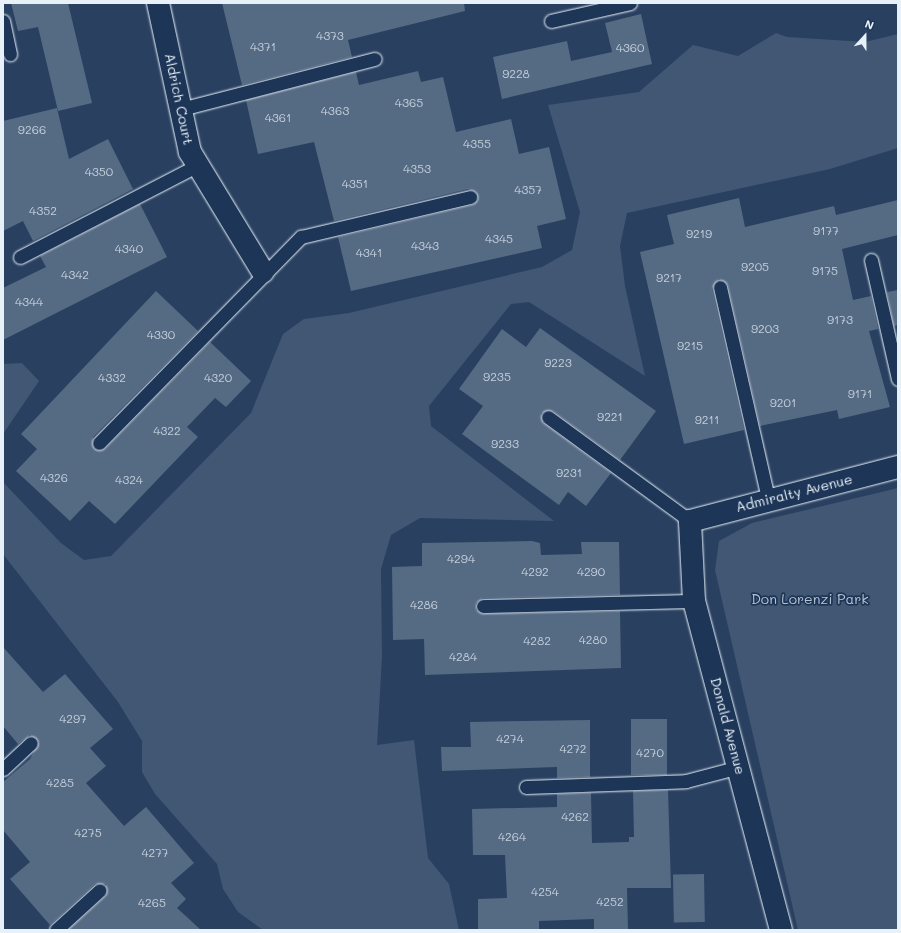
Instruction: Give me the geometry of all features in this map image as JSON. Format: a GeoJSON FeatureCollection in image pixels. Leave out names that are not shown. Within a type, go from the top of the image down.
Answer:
{"type":"FeatureCollection","features":[{"type":"Feature","properties":{"kind":"street","name":"Aldrich Court"},"geometry":{"type":"LineString","coordinates":[[158,3],[190,152],[263,272]]}},
{"type":"Feature","properties":{"kind":"street","name":"Admiralty Avenue"},"geometry":{"type":"LineString","coordinates":[[690,521],[768,498],[898,467]]}},
{"type":"Feature","properties":{"kind":"street","name":"Donald Avenue"},"geometry":{"type":"LineString","coordinates":[[690,521],[694,601],[781,930]]}},
{"type":"Feature","properties":{"kind":"lane"},"geometry":{"type":"LineString","coordinates":[[551,21],[630,3]]}},
{"type":"Feature","properties":{"kind":"lane"},"geometry":{"type":"LineString","coordinates":[[3,21],[10,54]]}},
{"type":"Feature","properties":{"kind":"lane"},"geometry":{"type":"LineString","coordinates":[[181,109],[376,59]]}},
{"type":"Feature","properties":{"kind":"lane"},"geometry":{"type":"LineString","coordinates":[[20,257],[198,165]]}},
{"type":"Feature","properties":{"kind":"lane"},"geometry":{"type":"LineString","coordinates":[[98,444],[263,272],[301,237],[470,197]]}},
{"type":"Feature","properties":{"kind":"lane"},"geometry":{"type":"LineString","coordinates":[[871,260],[898,379]]}},
{"type":"Feature","properties":{"kind":"lane"},"geometry":{"type":"LineString","coordinates":[[720,287],[768,498]]}},
{"type":"Feature","properties":{"kind":"lane"},"geometry":{"type":"LineString","coordinates":[[548,417],[690,521]]}},
{"type":"Feature","properties":{"kind":"lane"},"geometry":{"type":"LineString","coordinates":[[483,606],[694,601]]}},
{"type":"Feature","properties":{"kind":"lane"},"geometry":{"type":"LineString","coordinates":[[3,769],[31,743]]}},
{"type":"Feature","properties":{"kind":"lane"},"geometry":{"type":"LineString","coordinates":[[526,787],[686,781],[739,767]]}},
{"type":"Feature","properties":{"kind":"lane"},"geometry":{"type":"LineString","coordinates":[[56,930],[100,890]]}},
{"type":"Feature","properties":{"kind":"green space"},"geometry":{"type":"Polygon","coordinates":[[[776,33],[787,37],[865,42],[898,34],[898,148],[830,169],[627,213],[620,246],[625,286],[645,376],[529,302],[511,304],[429,406],[431,426],[554,521],[420,518],[391,535],[381,569],[382,657],[377,745],[414,740],[428,858],[449,884],[459,930],[263,930],[238,912],[223,889],[217,864],[155,794],[142,772],[142,741],[118,702],[3,554],[3,482],[61,543],[84,560],[111,556],[251,413],[283,334],[304,319],[349,313],[542,267],[572,250],[580,212],[548,105],[639,92],[693,45],[738,56],[776,33]]]}},
{"type":"Feature","properties":{"kind":"green space"},"geometry":{"type":"Polygon","coordinates":[[[22,363],[39,381],[3,434],[3,364],[22,363]]]}},
{"type":"Feature","properties":{"kind":"green space","name":"Don Lorenzi Park"},"geometry":{"type":"Polygon","coordinates":[[[898,488],[898,930],[798,930],[715,570],[719,541],[752,523],[898,488]]]}},
{"type":"Feature","properties":{"kind":"building"},"geometry":{"type":"Polygon","coordinates":[[[11,3],[68,3],[92,103],[58,111],[38,27],[18,31],[11,3]]]}},
{"type":"Feature","properties":{"kind":"building"},"geometry":{"type":"Polygon","coordinates":[[[222,3],[464,3],[465,11],[348,40],[352,57],[242,85],[222,3]]]}},
{"type":"Feature","properties":{"kind":"building"},"geometry":{"type":"Polygon","coordinates":[[[641,14],[652,64],[502,99],[493,57],[567,41],[571,61],[612,52],[605,23],[641,14]]]}},
{"type":"Feature","properties":{"kind":"building"},"geometry":{"type":"Polygon","coordinates":[[[418,71],[421,82],[443,77],[456,132],[511,119],[519,154],[549,147],[566,219],[537,226],[542,248],[351,291],[338,237],[472,205],[478,200],[476,192],[468,189],[334,221],[314,142],[258,154],[246,100],[356,72],[359,85],[418,71]]]}},
{"type":"Feature","properties":{"kind":"building"},"geometry":{"type":"Polygon","coordinates":[[[57,108],[69,159],[108,139],[133,189],[33,241],[23,221],[3,231],[3,121],[57,108]]]}},
{"type":"Feature","properties":{"kind":"building"},"geometry":{"type":"Polygon","coordinates":[[[739,198],[745,227],[834,206],[836,215],[898,200],[898,235],[842,249],[853,300],[871,296],[878,329],[869,331],[890,407],[839,419],[837,410],[760,426],[728,285],[719,279],[712,289],[744,430],[684,444],[640,252],[674,244],[667,215],[739,198]]]}},
{"type":"Feature","properties":{"kind":"building"},"geometry":{"type":"Polygon","coordinates":[[[140,204],[167,257],[3,340],[3,288],[46,267],[40,256],[140,204]]]}},
{"type":"Feature","properties":{"kind":"building"},"geometry":{"type":"Polygon","coordinates":[[[898,290],[898,325],[894,326],[887,292],[898,290]]]}},
{"type":"Feature","properties":{"kind":"building"},"geometry":{"type":"Polygon","coordinates":[[[156,291],[198,331],[93,437],[94,449],[105,449],[210,342],[251,381],[226,407],[215,398],[187,427],[198,437],[115,524],[89,501],[70,521],[16,471],[37,449],[21,434],[156,291]]]}},
{"type":"Feature","properties":{"kind":"building"},"geometry":{"type":"Polygon","coordinates":[[[540,328],[656,411],[620,460],[553,411],[541,413],[543,423],[611,473],[586,506],[568,492],[559,505],[462,434],[483,406],[459,389],[502,329],[526,347],[540,328]]]}},
{"type":"Feature","properties":{"kind":"building"},"geometry":{"type":"Polygon","coordinates":[[[532,541],[540,543],[541,555],[582,554],[581,542],[619,542],[620,595],[483,598],[476,603],[476,610],[483,614],[620,611],[621,668],[425,675],[424,639],[393,640],[392,567],[422,566],[422,543],[532,541]]]}},
{"type":"Feature","properties":{"kind":"building"},"geometry":{"type":"Polygon","coordinates":[[[3,647],[43,692],[65,674],[113,729],[90,748],[106,766],[86,783],[124,826],[146,807],[194,863],[171,883],[186,899],[177,908],[201,930],[68,930],[106,896],[106,884],[95,884],[50,925],[10,879],[30,862],[3,830],[3,782],[30,759],[39,742],[30,735],[18,744],[3,726],[3,647]]]}},
{"type":"Feature","properties":{"kind":"building"},"geometry":{"type":"Polygon","coordinates":[[[631,719],[667,719],[667,775],[631,775],[631,719]]]}},
{"type":"Feature","properties":{"kind":"building"},"geometry":{"type":"Polygon","coordinates":[[[590,720],[590,777],[557,778],[557,767],[442,771],[441,747],[471,747],[470,722],[590,720]]]}},
{"type":"Feature","properties":{"kind":"building"},"geometry":{"type":"Polygon","coordinates":[[[668,790],[671,888],[627,888],[628,929],[594,930],[594,919],[539,921],[539,930],[478,930],[478,899],[507,898],[505,855],[473,855],[472,809],[557,807],[557,794],[591,793],[592,843],[629,842],[629,837],[634,837],[633,791],[668,790]]]}},
{"type":"Feature","properties":{"kind":"building"},"geometry":{"type":"Polygon","coordinates":[[[704,874],[705,922],[674,923],[673,875],[704,874]]]}}]}
